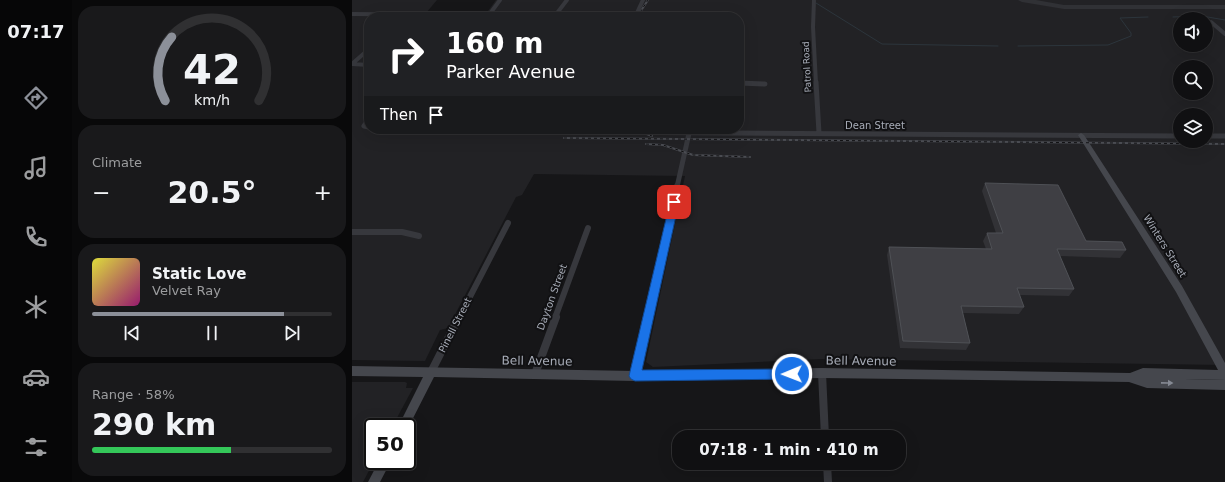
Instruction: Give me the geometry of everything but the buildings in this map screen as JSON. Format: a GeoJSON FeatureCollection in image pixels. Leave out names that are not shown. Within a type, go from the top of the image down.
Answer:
{"type":"FeatureCollection","features":[{"type":"Feature","properties":{"kind":"main road","name":"Winters Street"},"geometry":{"type":"LineString","coordinates":[[1081,135],[1179,290],[1225,374]]}},
{"type":"Feature","properties":{"kind":"main road","name":"Bell Avenue"},"geometry":{"type":"LineString","coordinates":[[352,371],[635,376],[822,373],[1129,377],[1147,383],[1225,384]]}},
{"type":"Feature","properties":{"kind":"main road","name":"Pinell Street"},"geometry":{"type":"LineString","coordinates":[[408,418],[431,372]]}},
{"type":"Feature","properties":{"kind":"main road"},"geometry":{"type":"LineString","coordinates":[[1129,377],[1142,373],[1225,374]]}},
{"type":"Feature","properties":{"kind":"main road"},"geometry":{"type":"LineString","coordinates":[[374,482],[380,470]]}},
{"type":"Feature","properties":{"kind":"street"},"geometry":{"type":"LineString","coordinates":[[491,12],[500,0]]}},
{"type":"Feature","properties":{"kind":"street"},"geometry":{"type":"LineString","coordinates":[[558,12],[566,0]]}},
{"type":"Feature","properties":{"kind":"street"},"geometry":{"type":"LineString","coordinates":[[637,12],[642,0]]}},
{"type":"Feature","properties":{"kind":"street","name":"Patrol Road"},"geometry":{"type":"LineString","coordinates":[[814,0],[813,27],[820,133]]}},
{"type":"Feature","properties":{"kind":"street"},"geometry":{"type":"LineString","coordinates":[[352,14],[364,14]]}},
{"type":"Feature","properties":{"kind":"street"},"geometry":{"type":"LineString","coordinates":[[1213,24],[1225,34]]}},
{"type":"Feature","properties":{"kind":"street"},"geometry":{"type":"LineString","coordinates":[[352,64],[364,53]]}},
{"type":"Feature","properties":{"kind":"street"},"geometry":{"type":"LineString","coordinates":[[352,64],[364,64]]}},
{"type":"Feature","properties":{"kind":"street"},"geometry":{"type":"LineString","coordinates":[[744,84],[765,84]]}},
{"type":"Feature","properties":{"kind":"street","name":"Dean Street"},"geometry":{"type":"LineString","coordinates":[[744,132],[1173,136]]}},
{"type":"Feature","properties":{"kind":"street"},"geometry":{"type":"LineString","coordinates":[[635,376],[689,134]]}},
{"type":"Feature","properties":{"kind":"street"},"geometry":{"type":"LineString","coordinates":[[1213,136],[1225,136]]}},
{"type":"Feature","properties":{"kind":"street","name":"Pinell Street"},"geometry":{"type":"LineString","coordinates":[[431,372],[508,223]]}},
{"type":"Feature","properties":{"kind":"street","name":"Dayton Street"},"geometry":{"type":"LineString","coordinates":[[535,374],[588,228]]}},
{"type":"Feature","properties":{"kind":"street"},"geometry":{"type":"LineString","coordinates":[[352,232],[402,232],[419,236]]}},
{"type":"Feature","properties":{"kind":"street"},"geometry":{"type":"LineString","coordinates":[[822,373],[825,430]]}},
{"type":"Feature","properties":{"kind":"street"},"geometry":{"type":"LineString","coordinates":[[827,470],[828,482]]}},
{"type":"Feature","properties":{"kind":"shaded area"},"geometry":{"type":"Polygon","coordinates":[[[352,0],[437,0],[427,12],[364,12],[364,134],[744,134],[744,12],[481,12],[488,11],[496,0],[1225,0],[1225,365],[821,359],[653,367],[646,362],[685,176],[534,174],[522,195],[516,197],[448,328],[440,330],[425,361],[352,360],[352,0]]]}},
{"type":"Feature","properties":{"kind":"shaded area"},"geometry":{"type":"Polygon","coordinates":[[[352,382],[407,383],[406,388],[413,388],[397,418],[364,418],[364,470],[369,470],[363,482],[352,482],[352,382]]]}},
{"type":"Feature","properties":{"kind":"waterway"},"geometry":{"type":"LineString","coordinates":[[816,3],[882,44],[998,46]]}},
{"type":"Feature","properties":{"kind":"waterway"},"geometry":{"type":"LineString","coordinates":[[1018,46],[1108,45],[1131,36],[1131,33],[1120,18],[1148,17]]}},
{"type":"Feature","properties":{"kind":"waterway"},"geometry":{"type":"LineString","coordinates":[[1213,18],[1225,20]]}},
{"type":"Feature","properties":{"kind":"taxiway"},"geometry":{"type":"LineString","coordinates":[[1022,0],[1064,7],[1225,7]]}},
{"type":"Feature","properties":{"kind":"railway"},"geometry":{"type":"LineString","coordinates":[[640,12],[648,0]]}},
{"type":"Feature","properties":{"kind":"railway"},"geometry":{"type":"LineString","coordinates":[[647,134],[652,136]]}},
{"type":"Feature","properties":{"kind":"railway"},"geometry":{"type":"LineString","coordinates":[[564,138],[1225,144]]}},
{"type":"Feature","properties":{"kind":"railway"},"geometry":{"type":"LineString","coordinates":[[646,144],[663,145],[693,155],[750,157]]}},
{"type":"Feature","properties":{"kind":"route"},"geometry":{"type":"LineString","coordinates":[[674,202],[635,376],[792,374]]}}]}
